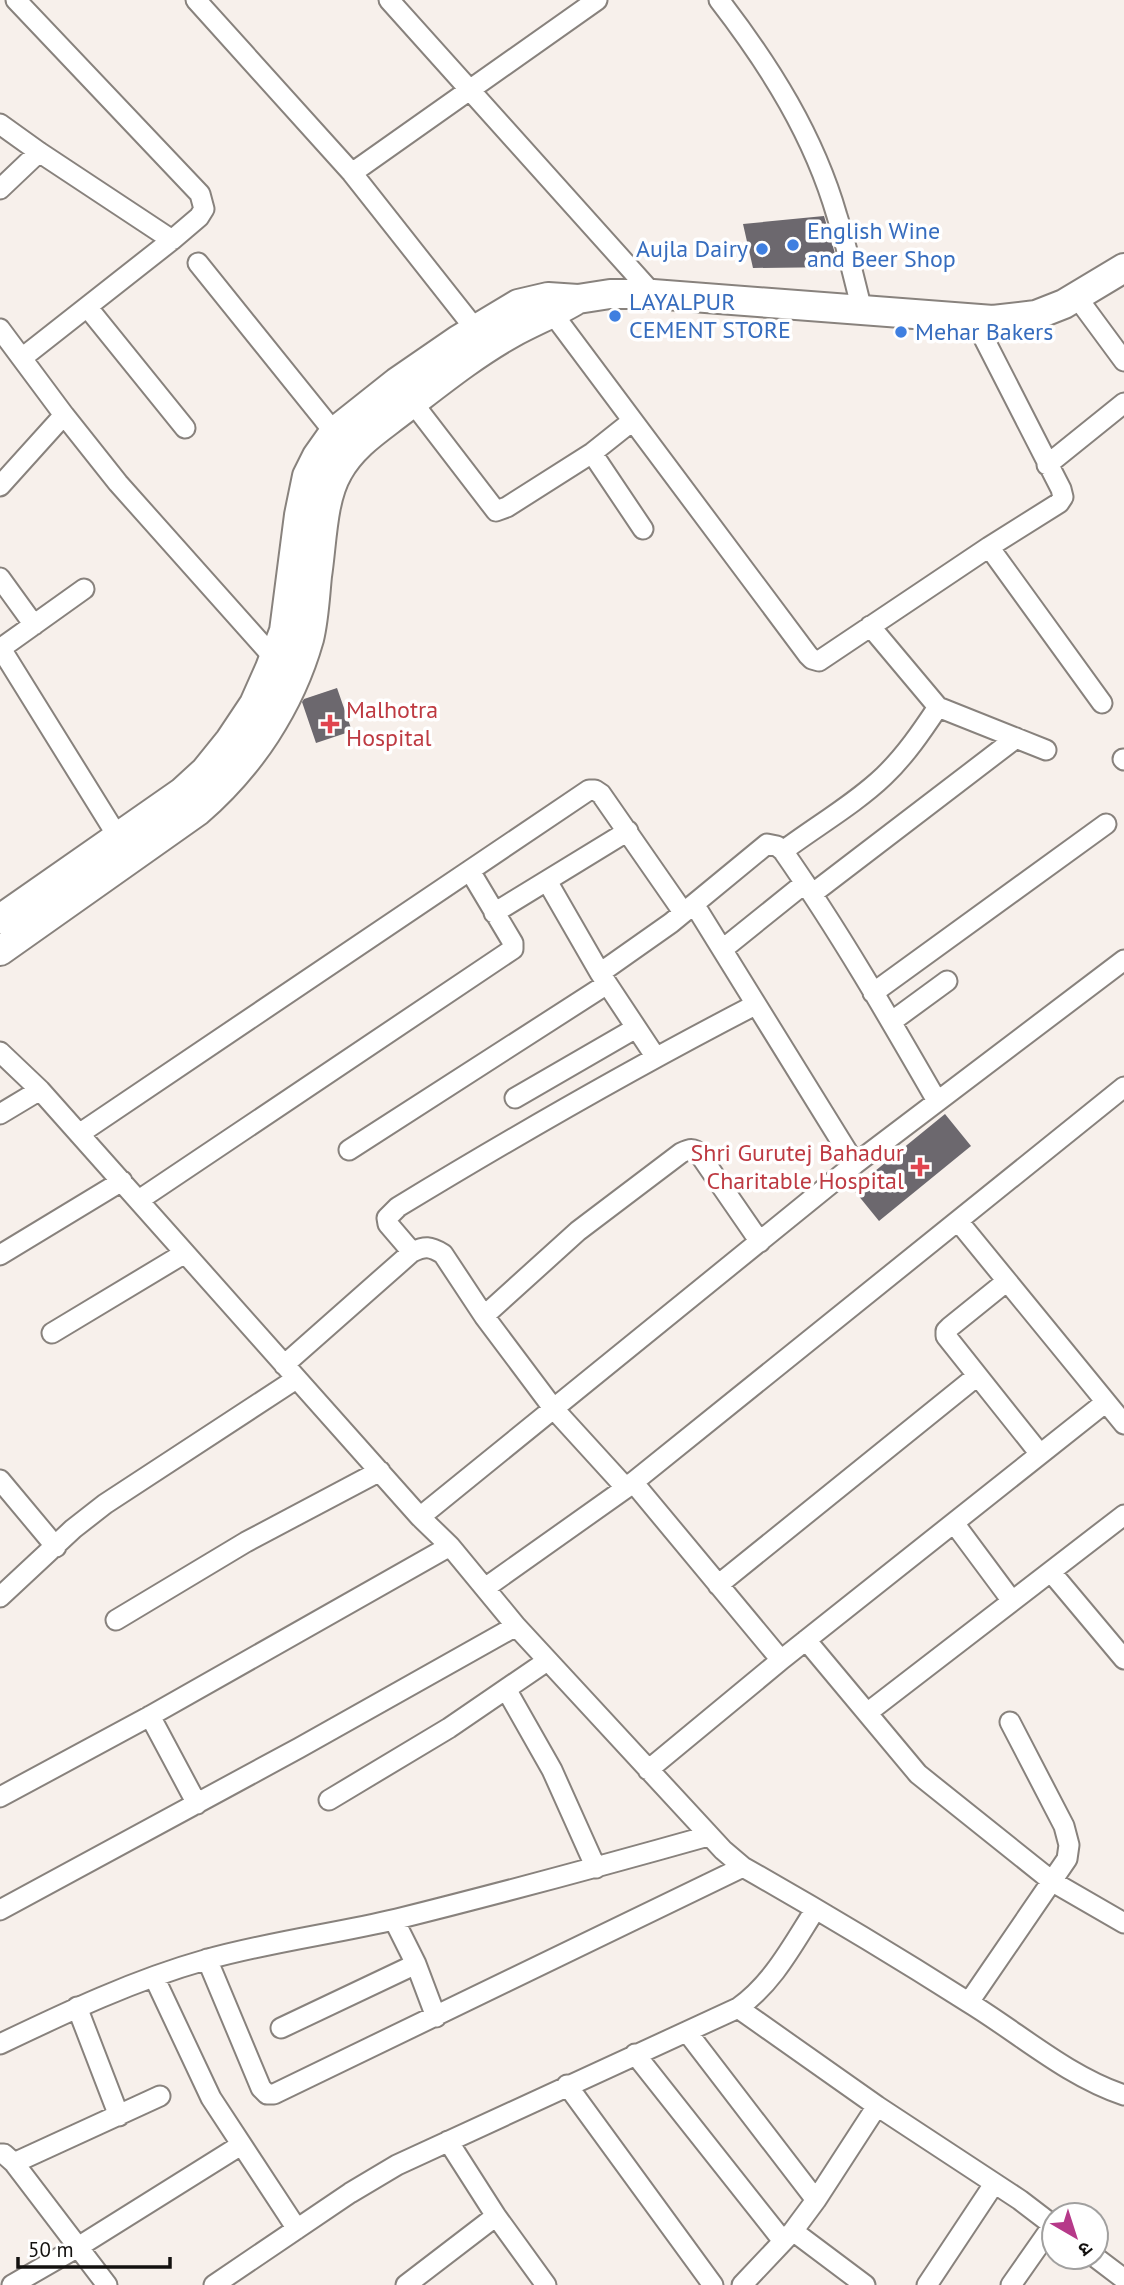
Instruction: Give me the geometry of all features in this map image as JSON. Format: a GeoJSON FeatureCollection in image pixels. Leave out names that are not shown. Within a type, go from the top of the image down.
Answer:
{"type":"FeatureCollection","features":[{"type":"Feature","properties":{"kind":"highway"},"geometry":{"type":"LineString","coordinates":[[0,919],[182,792],[205,771],[254,704],[284,631],[299,515],[307,476],[317,456],[334,432],[397,382],[519,304],[548,297],[578,299],[653,294],[1003,320],[1036,315],[1124,268]]}},
{"type":"Feature","properties":{"kind":"highway"},"geometry":{"type":"LineString","coordinates":[[0,951],[198,811],[224,789],[251,755],[276,717],[295,678],[309,637],[332,484],[353,450],[481,352],[578,299]]}},
{"type":"Feature","properties":{"kind":"street"},"geometry":{"type":"LineString","coordinates":[[16,0],[204,201],[204,209],[199,217],[22,358]]}},
{"type":"Feature","properties":{"kind":"street"},"geometry":{"type":"LineString","coordinates":[[196,0],[352,173],[475,330]]}},
{"type":"Feature","properties":{"kind":"street"},"geometry":{"type":"LineString","coordinates":[[389,0],[653,294]]}},
{"type":"Feature","properties":{"kind":"street"},"geometry":{"type":"LineString","coordinates":[[352,173],[597,0]]}},
{"type":"Feature","properties":{"kind":"street"},"geometry":{"type":"LineString","coordinates":[[719,0],[756,48],[803,128],[837,215],[862,310]]}},
{"type":"Feature","properties":{"kind":"street"},"geometry":{"type":"LineString","coordinates":[[0,124],[172,240]]}},
{"type":"Feature","properties":{"kind":"street"},"geometry":{"type":"LineString","coordinates":[[0,189],[39,152]]}},
{"type":"Feature","properties":{"kind":"street"},"geometry":{"type":"LineString","coordinates":[[198,263],[334,432]]}},
{"type":"Feature","properties":{"kind":"street"},"geometry":{"type":"LineString","coordinates":[[1076,296],[1124,361]]}},
{"type":"Feature","properties":{"kind":"street"},"geometry":{"type":"LineString","coordinates":[[88,307],[185,428]]}},
{"type":"Feature","properties":{"kind":"street"},"geometry":{"type":"LineString","coordinates":[[553,314],[631,422],[812,659],[819,661],[1059,503],[1063,497],[974,319]]}},
{"type":"Feature","properties":{"kind":"street"},"geometry":{"type":"LineString","coordinates":[[0,329],[118,483],[274,658]]}},
{"type":"Feature","properties":{"kind":"street"},"geometry":{"type":"LineString","coordinates":[[413,403],[496,511],[507,507],[592,453],[631,422]]}},
{"type":"Feature","properties":{"kind":"street"},"geometry":{"type":"LineString","coordinates":[[1047,465],[1124,403]]}},
{"type":"Feature","properties":{"kind":"street"},"geometry":{"type":"LineString","coordinates":[[0,486],[64,415]]}},
{"type":"Feature","properties":{"kind":"street"},"geometry":{"type":"LineString","coordinates":[[592,453],[643,529]]}},
{"type":"Feature","properties":{"kind":"street"},"geometry":{"type":"LineString","coordinates":[[989,547],[1102,703]]}},
{"type":"Feature","properties":{"kind":"street"},"geometry":{"type":"LineString","coordinates":[[0,579],[34,625]]}},
{"type":"Feature","properties":{"kind":"street"},"geometry":{"type":"LineString","coordinates":[[84,589],[0,648],[118,837]]}},
{"type":"Feature","properties":{"kind":"street"},"geometry":{"type":"LineString","coordinates":[[870,626],[938,707],[1046,750]]}},
{"type":"Feature","properties":{"kind":"street"},"geometry":{"type":"LineString","coordinates":[[783,850],[881,778],[921,732],[938,707]]}},
{"type":"Feature","properties":{"kind":"street"},"geometry":{"type":"LineString","coordinates":[[723,949],[1016,738]]}},
{"type":"Feature","properties":{"kind":"street"},"geometry":{"type":"LineString","coordinates":[[79,1134],[589,790],[595,790],[601,794],[723,949],[855,1164]]}},
{"type":"Feature","properties":{"kind":"street"},"geometry":{"type":"LineString","coordinates":[[873,993],[1106,824]]}},
{"type":"Feature","properties":{"kind":"street"},"geometry":{"type":"LineString","coordinates":[[494,913],[628,831]]}},
{"type":"Feature","properties":{"kind":"street"},"geometry":{"type":"LineString","coordinates":[[349,1150],[603,979],[767,844],[777,845],[783,850],[809,889],[937,1101]]}},
{"type":"Feature","properties":{"kind":"street"},"geometry":{"type":"LineString","coordinates":[[139,1200],[507,955],[513,949],[513,943],[470,871]]}},
{"type":"Feature","properties":{"kind":"street"},"geometry":{"type":"LineString","coordinates":[[547,881],[603,979],[656,1056]]}},
{"type":"Feature","properties":{"kind":"street"},"geometry":{"type":"LineString","coordinates":[[420,1517],[855,1164],[1124,960]]}},
{"type":"Feature","properties":{"kind":"street"},"geometry":{"type":"LineString","coordinates":[[891,1022],[947,981]]}},
{"type":"Feature","properties":{"kind":"street"},"geometry":{"type":"LineString","coordinates":[[412,1252],[388,1224],[387,1218],[398,1208],[526,1129],[656,1056],[755,1005]]}},
{"type":"Feature","properties":{"kind":"street"},"geometry":{"type":"LineString","coordinates":[[514,1098],[636,1028]]}},
{"type":"Feature","properties":{"kind":"street"},"geometry":{"type":"LineString","coordinates":[[0,1052],[40,1090],[420,1517],[450,1546],[547,1661],[708,1836],[743,1867],[969,2002],[1079,2074],[1105,2089],[1124,2095]]}},
{"type":"Feature","properties":{"kind":"street"},"geometry":{"type":"LineString","coordinates":[[485,1588],[629,1485],[1124,1087]]}},
{"type":"Feature","properties":{"kind":"street"},"geometry":{"type":"LineString","coordinates":[[0,1114],[40,1090]]}},
{"type":"Feature","properties":{"kind":"street"},"geometry":{"type":"LineString","coordinates":[[484,1316],[578,1231],[681,1153],[691,1149],[697,1150],[760,1242]]}},
{"type":"Feature","properties":{"kind":"street"},"geometry":{"type":"LineString","coordinates":[[0,1255],[122,1181]]}},
{"type":"Feature","properties":{"kind":"street"},"geometry":{"type":"LineString","coordinates":[[958,1221],[1123,1421]]}},
{"type":"Feature","properties":{"kind":"street"},"geometry":{"type":"LineString","coordinates":[[4,1585],[56,1547],[73,1529],[105,1504],[290,1372],[412,1252],[424,1246],[443,1254],[484,1316],[553,1408],[629,1485],[781,1660]]}},
{"type":"Feature","properties":{"kind":"street"},"geometry":{"type":"LineString","coordinates":[[52,1333],[185,1253]]}},
{"type":"Feature","properties":{"kind":"street"},"geometry":{"type":"LineString","coordinates":[[1007,1281],[946,1331],[948,1340],[1040,1454]]}},
{"type":"Feature","properties":{"kind":"street"},"geometry":{"type":"LineString","coordinates":[[718,1585],[977,1376]]}},
{"type":"Feature","properties":{"kind":"street"},"geometry":{"type":"LineString","coordinates":[[648,1770],[781,1660],[1106,1402]]}},
{"type":"Feature","properties":{"kind":"street"},"geometry":{"type":"LineString","coordinates":[[116,1620],[246,1542],[380,1471]]}},
{"type":"Feature","properties":{"kind":"street"},"geometry":{"type":"LineString","coordinates":[[0,1480],[56,1547]]}},
{"type":"Feature","properties":{"kind":"street"},"geometry":{"type":"LineString","coordinates":[[867,1713],[1124,1515]]}},
{"type":"Feature","properties":{"kind":"street"},"geometry":{"type":"LineString","coordinates":[[954,1523],[1012,1601]]}},
{"type":"Feature","properties":{"kind":"street"},"geometry":{"type":"LineString","coordinates":[[0,1797],[150,1716],[450,1546]]}},
{"type":"Feature","properties":{"kind":"street"},"geometry":{"type":"LineString","coordinates":[[1051,1572],[1124,1659]]}},
{"type":"Feature","properties":{"kind":"street"},"geometry":{"type":"LineString","coordinates":[[2,1906],[197,1804],[516,1626]]}},
{"type":"Feature","properties":{"kind":"street"},"geometry":{"type":"LineString","coordinates":[[806,1640],[918,1774],[1053,1882],[1124,1923]]}},
{"type":"Feature","properties":{"kind":"street"},"geometry":{"type":"LineString","coordinates":[[330,1800],[449,1728],[547,1661]]}},
{"type":"Feature","properties":{"kind":"street"},"geometry":{"type":"LineString","coordinates":[[506,1689],[552,1770],[596,1868]]}},
{"type":"Feature","properties":{"kind":"street"},"geometry":{"type":"LineString","coordinates":[[150,1716],[197,1804]]}},
{"type":"Feature","properties":{"kind":"street"},"geometry":{"type":"LineString","coordinates":[[969,2002],[1067,1859],[1069,1844],[1064,1826],[1010,1721]]}},
{"type":"Feature","properties":{"kind":"street"},"geometry":{"type":"LineString","coordinates":[[0,2044],[77,2007],[206,1959],[394,1920],[708,1836]]}},
{"type":"Feature","properties":{"kind":"street"},"geometry":{"type":"LineString","coordinates":[[206,1959],[261,2088],[267,2094],[274,2094],[743,1867]]}},
{"type":"Feature","properties":{"kind":"street"},"geometry":{"type":"LineString","coordinates":[[214,2285],[350,2193],[397,2165],[737,2008],[755,1996],[775,1973],[815,1910]]}},
{"type":"Feature","properties":{"kind":"street"},"geometry":{"type":"LineString","coordinates":[[394,1920],[436,2017]]}},
{"type":"Feature","properties":{"kind":"street"},"geometry":{"type":"LineString","coordinates":[[281,2028],[415,1964]]}},
{"type":"Feature","properties":{"kind":"street"},"geometry":{"type":"LineString","coordinates":[[154,1977],[211,2098],[297,2229]]}},
{"type":"Feature","properties":{"kind":"street"},"geometry":{"type":"LineString","coordinates":[[77,2007],[120,2116]]}},
{"type":"Feature","properties":{"kind":"street"},"geometry":{"type":"LineString","coordinates":[[737,2008],[1040,2216]]}},
{"type":"Feature","properties":{"kind":"street"},"geometry":{"type":"LineString","coordinates":[[687,2032],[816,2200]]}},
{"type":"Feature","properties":{"kind":"street"},"geometry":{"type":"LineString","coordinates":[[635,2054],[788,2236],[852,2282]]}},
{"type":"Feature","properties":{"kind":"street"},"geometry":{"type":"LineString","coordinates":[[568,2085],[713,2285]]}},
{"type":"Feature","properties":{"kind":"street"},"geometry":{"type":"LineString","coordinates":[[107,2285],[7,2159],[120,2116],[160,2095]]}},
{"type":"Feature","properties":{"kind":"street"},"geometry":{"type":"LineString","coordinates":[[742,2285],[788,2236],[816,2200],[877,2106]]}},
{"type":"Feature","properties":{"kind":"street"},"geometry":{"type":"LineString","coordinates":[[447,2141],[496,2216],[546,2285]]}},
{"type":"Feature","properties":{"kind":"street"},"geometry":{"type":"LineString","coordinates":[[12,2285],[241,2145]]}},
{"type":"Feature","properties":{"kind":"street"},"geometry":{"type":"LineString","coordinates":[[926,2285],[994,2184]]}},
{"type":"Feature","properties":{"kind":"street"},"geometry":{"type":"LineString","coordinates":[[405,2285],[496,2216]]}},
{"type":"Feature","properties":{"kind":"street"},"geometry":{"type":"LineString","coordinates":[[1011,2285],[1040,2245]]}},
{"type":"Feature","properties":{"kind":"building","name":"English Wine and Beer Shop"},"geometry":{"type":"Polygon","coordinates":[[[824,216],[839,267],[753,268],[743,224],[824,216]]]}},
{"type":"Feature","properties":{"kind":"building"},"geometry":{"type":"Polygon","coordinates":[[[337,688],[352,731],[316,743],[302,702],[337,688]]]}},
{"type":"Feature","properties":{"kind":"building"},"geometry":{"type":"Polygon","coordinates":[[[945,1114],[971,1146],[879,1221],[853,1189],[945,1114]]]}},
{"type":"Feature","properties":{"kind":"place","name":"English Wine and Beer Shop"},"geometry":{"type":"Point","coordinates":[793,245]}},
{"type":"Feature","properties":{"kind":"place","name":"Aujla Dairy"},"geometry":{"type":"Point","coordinates":[762,249]}},
{"type":"Feature","properties":{"kind":"place","name":"LAYALPUR CEMENT STORE"},"geometry":{"type":"Point","coordinates":[615,316]}},
{"type":"Feature","properties":{"kind":"place","name":"Mehar Bakers"},"geometry":{"type":"Point","coordinates":[901,332]}},
{"type":"Feature","properties":{"kind":"place","name":"Malhotra Hospital"},"geometry":{"type":"Point","coordinates":[330,724]}},
{"type":"Feature","properties":{"kind":"place","name":"Shri Gurutej Bahadur Charitable Hospital"},"geometry":{"type":"Point","coordinates":[920,1167]}}]}
